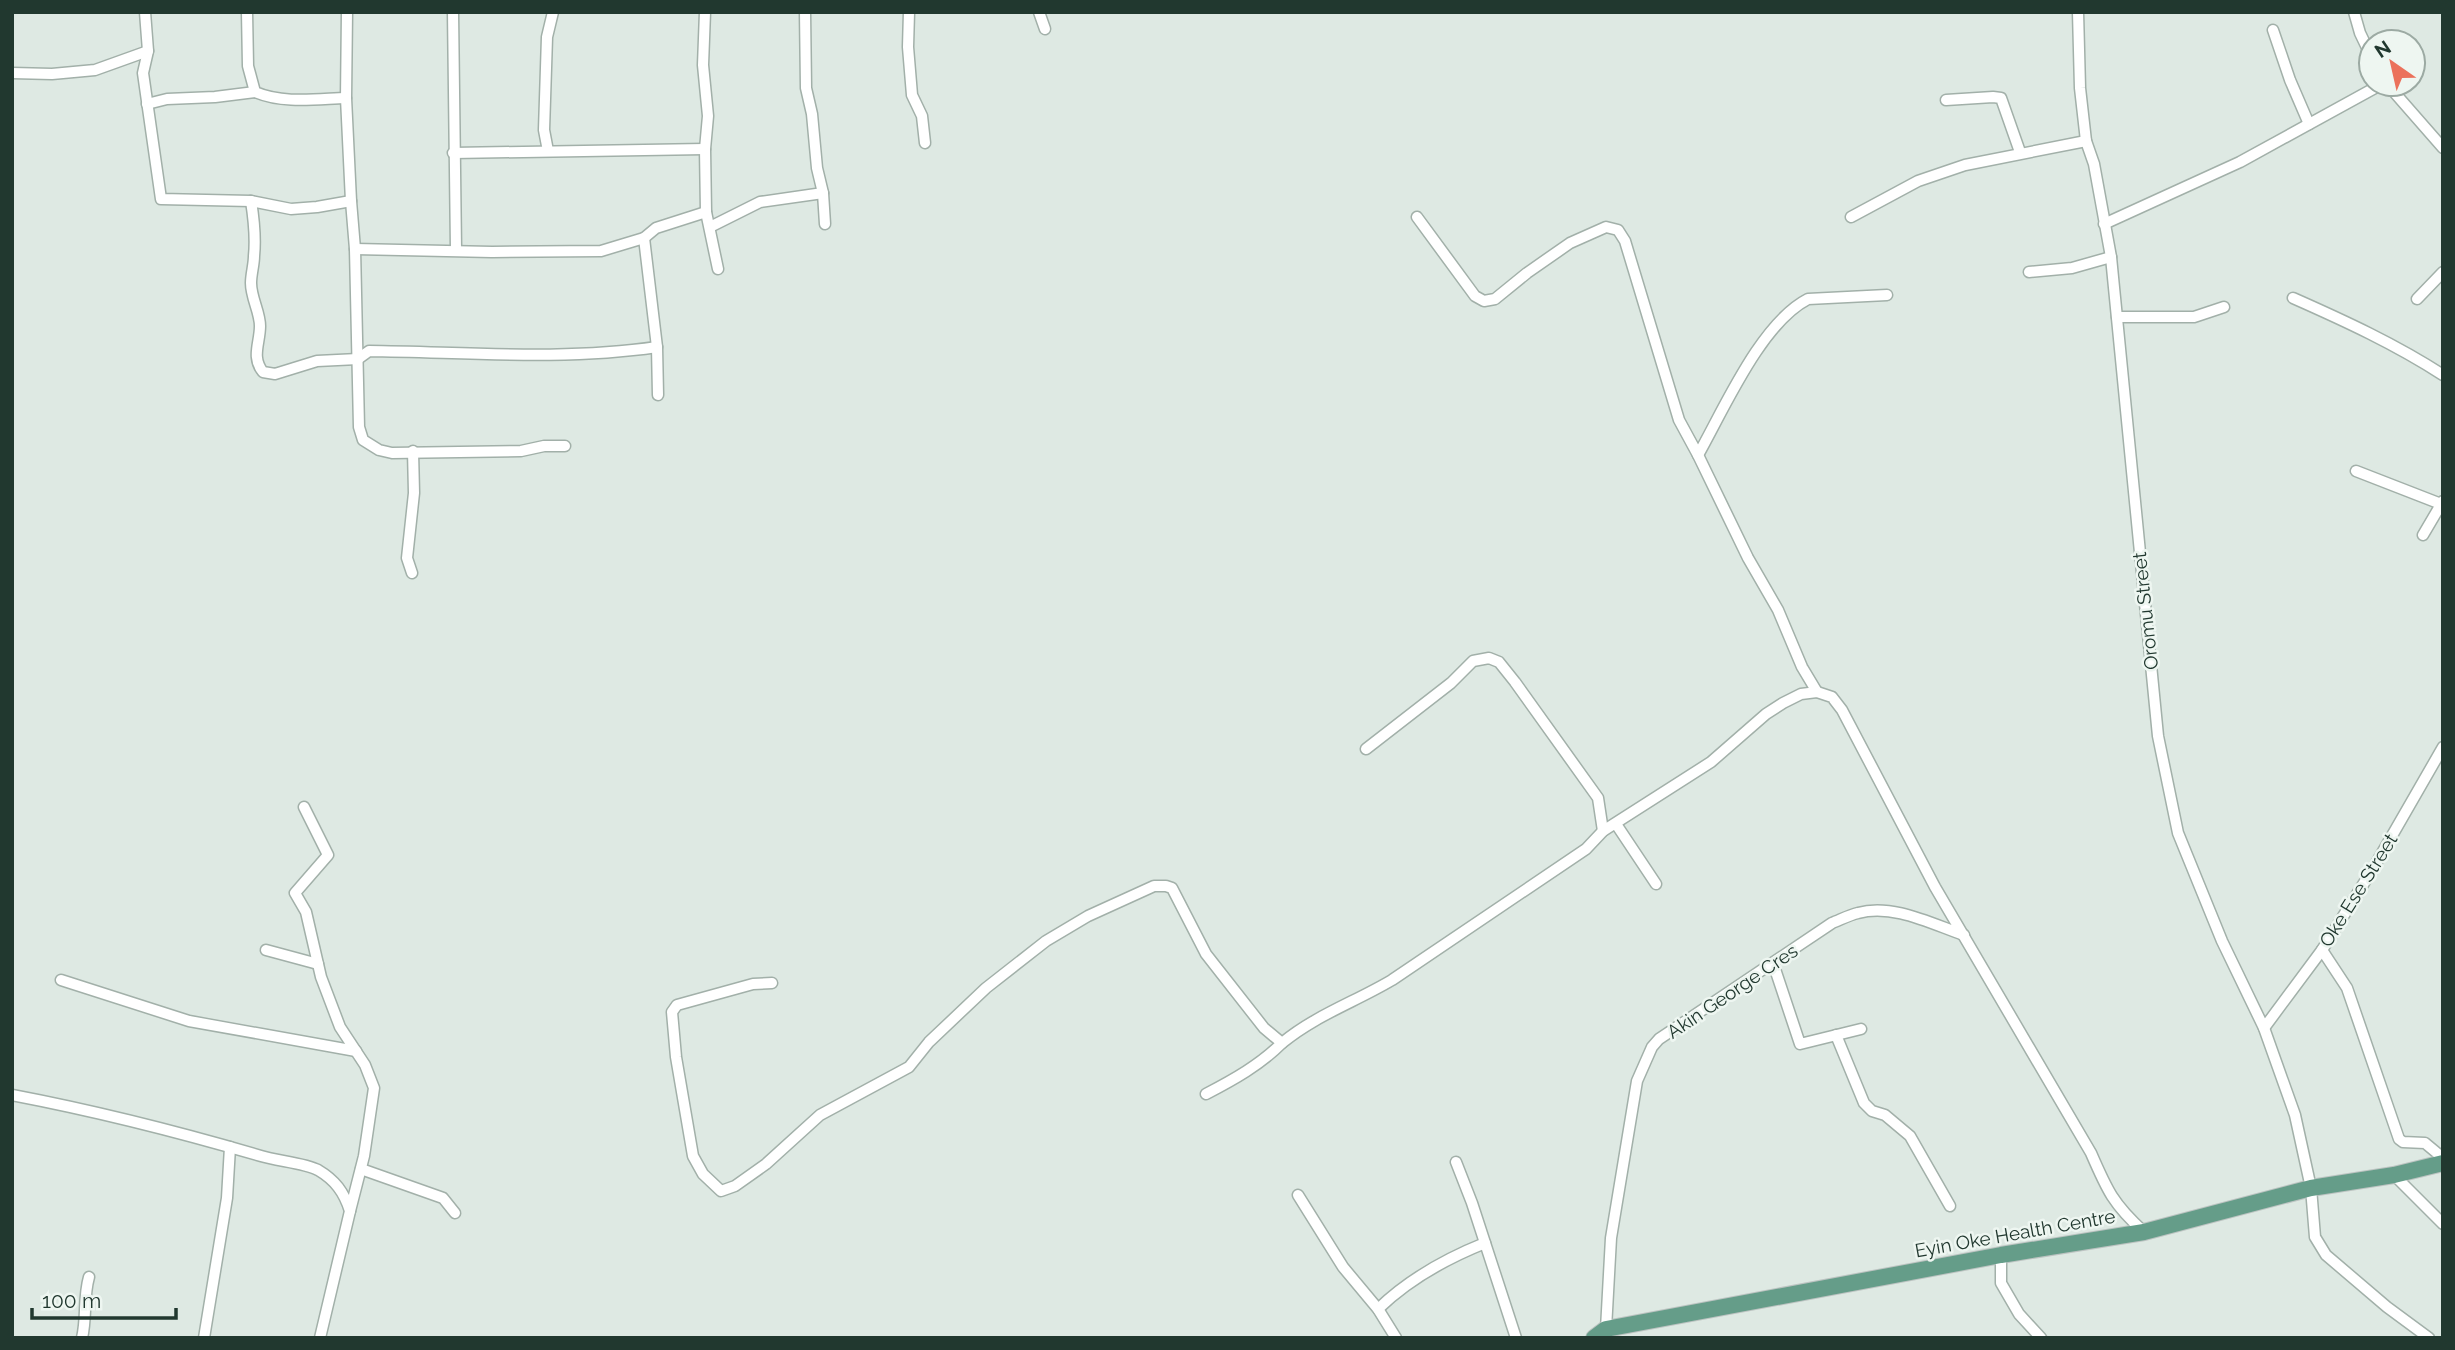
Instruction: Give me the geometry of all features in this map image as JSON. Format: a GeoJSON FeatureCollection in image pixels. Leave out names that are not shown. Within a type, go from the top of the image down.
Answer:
{"type":"FeatureCollection","features":[{"type":"Feature","properties":{"kind":"main road","name":"Eyin Oke Health Centre"},"geometry":{"type":"LineString","coordinates":[[1600,1333],[2001,1255],[2144,1232],[2311,1188],[2394,1175],[2443,1161]]}},
{"type":"Feature","properties":{"kind":"street"},"geometry":{"type":"LineString","coordinates":[[145,12],[148,51],[143,73],[161,199],[251,201],[291,209],[351,201]]}},
{"type":"Feature","properties":{"kind":"street"},"geometry":{"type":"LineString","coordinates":[[247,12],[248,66],[255,92]]}},
{"type":"Feature","properties":{"kind":"street"},"geometry":{"type":"LineString","coordinates":[[347,12],[346,98],[355,248],[359,427],[363,440],[379,450],[392,453],[521,452],[544,446],[565,446]]}},
{"type":"Feature","properties":{"kind":"street"},"geometry":{"type":"LineString","coordinates":[[453,12],[456,250]]}},
{"type":"Feature","properties":{"kind":"street"},"geometry":{"type":"LineString","coordinates":[[548,151],[544,130],[547,37],[553,12]]}},
{"type":"Feature","properties":{"kind":"street"},"geometry":{"type":"LineString","coordinates":[[705,12],[703,65],[708,117],[705,149],[706,212],[718,269]]}},
{"type":"Feature","properties":{"kind":"street"},"geometry":{"type":"LineString","coordinates":[[805,12],[806,88],[812,114],[825,224]]}},
{"type":"Feature","properties":{"kind":"street"},"geometry":{"type":"LineString","coordinates":[[909,12],[908,47],[912,94],[922,116],[925,143]]}},
{"type":"Feature","properties":{"kind":"street"},"geometry":{"type":"LineString","coordinates":[[1039,12],[1045,29]]}},
{"type":"Feature","properties":{"kind":"street","name":"Oromu Street"},"geometry":{"type":"LineString","coordinates":[[2078,12],[2080,88],[2086,141],[2094,164],[2110,257],[2158,736],[2178,833],[2222,941],[2264,1028],[2295,1115],[2311,1188],[2315,1237],[2326,1255],[2387,1307],[2429,1338]]}},
{"type":"Feature","properties":{"kind":"street"},"geometry":{"type":"LineString","coordinates":[[2273,30],[2309,124]]}},
{"type":"Feature","properties":{"kind":"street"},"geometry":{"type":"LineString","coordinates":[[12,73],[44,74],[95,70],[148,51]]}},
{"type":"Feature","properties":{"kind":"street"},"geometry":{"type":"LineString","coordinates":[[147,104],[167,99],[255,92],[296,100],[346,98]]}},
{"type":"Feature","properties":{"kind":"street"},"geometry":{"type":"LineString","coordinates":[[1946,100],[2001,98],[2020,152]]}},
{"type":"Feature","properties":{"kind":"street"},"geometry":{"type":"LineString","coordinates":[[2104,224],[2240,162],[2357,98]]}},
{"type":"Feature","properties":{"kind":"street"},"geometry":{"type":"LineString","coordinates":[[2399,98],[2443,148]]}},
{"type":"Feature","properties":{"kind":"street"},"geometry":{"type":"LineString","coordinates":[[1851,217],[1918,181],[1965,165],[2086,141]]}},
{"type":"Feature","properties":{"kind":"street"},"geometry":{"type":"LineString","coordinates":[[453,153],[705,149]]}},
{"type":"Feature","properties":{"kind":"street"},"geometry":{"type":"LineString","coordinates":[[710,227],[760,202],[823,194]]}},
{"type":"Feature","properties":{"kind":"street"},"geometry":{"type":"LineString","coordinates":[[251,201],[256,231],[250,282],[260,321],[256,351],[258,365],[263,372],[275,374],[317,361],[358,359],[369,351],[529,355],[619,353],[656,347]]}},
{"type":"Feature","properties":{"kind":"street"},"geometry":{"type":"LineString","coordinates":[[355,248],[492,252],[601,251],[644,238],[656,228],[706,212]]}},
{"type":"Feature","properties":{"kind":"street"},"geometry":{"type":"LineString","coordinates":[[1417,217],[1475,296],[1484,300],[1495,299],[1527,272],[1570,243],[1606,227],[1618,230],[1625,241],[1679,420],[1748,558],[1778,610],[1802,667],[1817,692]]}},
{"type":"Feature","properties":{"kind":"street"},"geometry":{"type":"LineString","coordinates":[[644,238],[659,395]]}},
{"type":"Feature","properties":{"kind":"street"},"geometry":{"type":"LineString","coordinates":[[2029,272],[2072,268],[2110,257]]}},
{"type":"Feature","properties":{"kind":"street"},"geometry":{"type":"LineString","coordinates":[[2417,299],[2443,272]]}},
{"type":"Feature","properties":{"kind":"street"},"geometry":{"type":"LineString","coordinates":[[1698,455],[1758,349],[1783,317],[1798,304],[1808,299],[1887,295]]}},
{"type":"Feature","properties":{"kind":"street"},"geometry":{"type":"LineString","coordinates":[[2293,298],[2402,349],[2443,375]]}},
{"type":"Feature","properties":{"kind":"street"},"geometry":{"type":"LineString","coordinates":[[2117,317],[2194,317],[2224,307]]}},
{"type":"Feature","properties":{"kind":"street"},"geometry":{"type":"LineString","coordinates":[[412,573],[407,558],[414,493],[413,451]]}},
{"type":"Feature","properties":{"kind":"street"},"geometry":{"type":"LineString","coordinates":[[2356,471],[2442,502],[2423,535]]}},
{"type":"Feature","properties":{"kind":"street"},"geometry":{"type":"LineString","coordinates":[[1366,749],[1451,683],[1473,661],[1489,658],[1499,662],[1515,682],[1598,798],[1603,831]]}},
{"type":"Feature","properties":{"kind":"street"},"geometry":{"type":"LineString","coordinates":[[1206,1094],[1239,1077],[1320,1016],[1367,995],[1392,980],[1586,849],[1603,831],[1711,762],[1766,714],[1801,694],[1817,692],[1832,697],[1842,710],[1910,841],[2091,1153],[2109,1194],[2144,1232]]}},
{"type":"Feature","properties":{"kind":"street","name":"Oke Ese Street"},"geometry":{"type":"LineString","coordinates":[[2264,1028],[2322,950],[2374,867],[2443,747]]}},
{"type":"Feature","properties":{"kind":"street"},"geometry":{"type":"LineString","coordinates":[[304,807],[328,855],[295,893],[306,912],[318,964],[340,1027],[365,1065],[374,1088],[361,1169],[320,1338]]}},
{"type":"Feature","properties":{"kind":"street"},"geometry":{"type":"LineString","coordinates":[[1616,824],[1656,884]]}},
{"type":"Feature","properties":{"kind":"street"},"geometry":{"type":"LineString","coordinates":[[772,983],[753,984],[677,1005],[671,1015],[693,1156],[703,1174],[721,1191],[735,1186],[766,1164],[820,1115],[909,1067],[929,1042],[986,988],[1046,941],[1088,916],[1154,886],[1172,888],[1206,954],[1264,1028],[1282,1043]]}},
{"type":"Feature","properties":{"kind":"street","name":"Akin George Cres"},"geometry":{"type":"LineString","coordinates":[[1600,1333],[1611,1238],[1637,1081],[1643,1065],[1659,1040],[1832,923],[1859,912],[1883,911],[1905,915],[1964,935]]}},
{"type":"Feature","properties":{"kind":"street"},"geometry":{"type":"LineString","coordinates":[[266,950],[318,964]]}},
{"type":"Feature","properties":{"kind":"street"},"geometry":{"type":"LineString","coordinates":[[2322,950],[2347,988],[2399,1139],[2403,1142],[2426,1143],[2443,1161]]}},
{"type":"Feature","properties":{"kind":"street"},"geometry":{"type":"LineString","coordinates":[[1773,963],[1800,1044],[1861,1029]]}},
{"type":"Feature","properties":{"kind":"street"},"geometry":{"type":"LineString","coordinates":[[61,980],[189,1021],[356,1051]]}},
{"type":"Feature","properties":{"kind":"street"},"geometry":{"type":"LineString","coordinates":[[1836,1035],[1864,1103],[1872,1111],[1885,1115],[1910,1136],[1950,1206]]}},
{"type":"Feature","properties":{"kind":"street"},"geometry":{"type":"LineString","coordinates":[[12,1095],[161,1128],[281,1162],[315,1168],[333,1181],[344,1194],[350,1210]]}},
{"type":"Feature","properties":{"kind":"street"},"geometry":{"type":"LineString","coordinates":[[204,1338],[227,1198],[230,1147]]}},
{"type":"Feature","properties":{"kind":"street"},"geometry":{"type":"LineString","coordinates":[[1456,1162],[1516,1338]]}},
{"type":"Feature","properties":{"kind":"street"},"geometry":{"type":"LineString","coordinates":[[361,1169],[443,1198],[455,1213]]}},
{"type":"Feature","properties":{"kind":"street"},"geometry":{"type":"LineString","coordinates":[[2394,1175],[2442,1222]]}},
{"type":"Feature","properties":{"kind":"street"},"geometry":{"type":"LineString","coordinates":[[1298,1195],[1343,1267],[1378,1310],[1396,1338]]}},
{"type":"Feature","properties":{"kind":"street"},"geometry":{"type":"LineString","coordinates":[[1378,1310],[1395,1293],[1426,1271],[1485,1243]]}},
{"type":"Feature","properties":{"kind":"street"},"geometry":{"type":"LineString","coordinates":[[2001,1255],[2001,1283],[2019,1314],[2041,1338]]}},
{"type":"Feature","properties":{"kind":"street"},"geometry":{"type":"LineString","coordinates":[[82,1338],[86,1312],[84,1294],[89,1277]]}}]}
